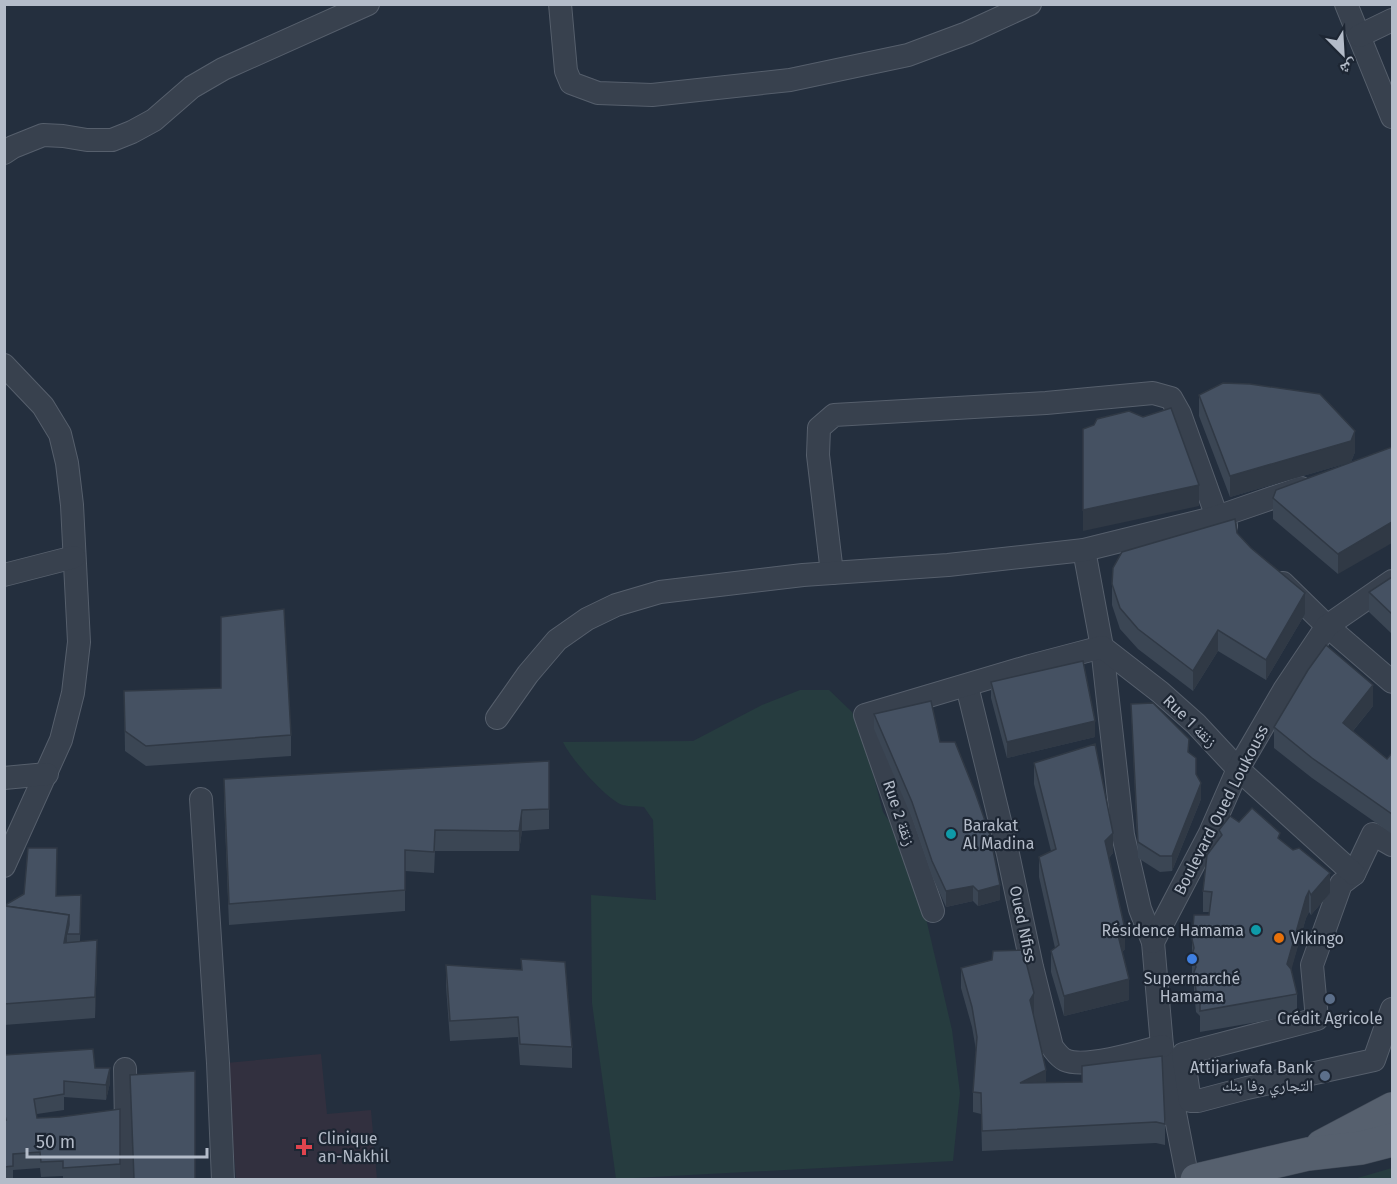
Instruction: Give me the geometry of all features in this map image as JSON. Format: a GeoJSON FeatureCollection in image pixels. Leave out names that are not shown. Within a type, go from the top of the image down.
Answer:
{"type":"FeatureCollection","features":[{"type":"Feature","properties":{"kind":"main road"},"geometry":{"type":"LineString","coordinates":[[1308,1154],[1392,1109]]}},
{"type":"Feature","properties":{"kind":"main road"},"geometry":{"type":"LineString","coordinates":[[1197,1179],[1308,1154],[1361,1148],[1392,1140]]}},
{"type":"Feature","properties":{"kind":"street"},"geometry":{"type":"LineString","coordinates":[[4,153],[43,135],[87,140],[112,140],[132,132],[154,120],[192,87],[223,69],[368,4]]}},
{"type":"Feature","properties":{"kind":"street"},"geometry":{"type":"LineString","coordinates":[[560,4],[566,71],[571,83],[598,93],[652,95],[790,80],[908,55],[967,33],[1030,4]]}},
{"type":"Feature","properties":{"kind":"street"},"geometry":{"type":"LineString","coordinates":[[1346,4],[1392,117]]}},
{"type":"Feature","properties":{"kind":"street"},"geometry":{"type":"LineString","coordinates":[[1359,36],[1392,20]]}},
{"type":"Feature","properties":{"kind":"street"},"geometry":{"type":"LineString","coordinates":[[4,365],[43,406],[60,434],[67,463],[72,505],[79,642],[73,693],[61,740],[4,866]]}},
{"type":"Feature","properties":{"kind":"street"},"geometry":{"type":"LineString","coordinates":[[832,573],[818,455],[819,428],[834,415],[1046,403],[1153,393],[1171,398],[1180,414],[1217,517],[1242,541]]}},
{"type":"Feature","properties":{"kind":"street"},"geometry":{"type":"LineString","coordinates":[[497,718],[528,674],[557,640],[587,619],[616,605],[660,592],[832,573],[948,565],[1084,550],[1217,517],[1318,482]]}},
{"type":"Feature","properties":{"kind":"street"},"geometry":{"type":"LineString","coordinates":[[1084,550],[1102,647],[1123,835],[1140,909],[1153,942],[1162,1046],[1188,1179]]}},
{"type":"Feature","properties":{"kind":"street"},"geometry":{"type":"LineString","coordinates":[[4,575],[74,557]]}},
{"type":"Feature","properties":{"kind":"street"},"geometry":{"type":"LineString","coordinates":[[1266,565],[1327,626],[1392,682]]}},
{"type":"Feature","properties":{"kind":"street","name":"Boulevard Oued Loukouss"},"geometry":{"type":"LineString","coordinates":[[1153,942],[1210,833],[1238,769],[1284,690],[1327,626],[1392,581]]}},
{"type":"Feature","properties":{"kind":"street"},"geometry":{"type":"LineString","coordinates":[[968,686],[1030,666],[1102,647]]}},
{"type":"Feature","properties":{"kind":"street","name":"Rue 1 زنقة"},"geometry":{"type":"LineString","coordinates":[[1102,647],[1160,692],[1196,724],[1238,769],[1354,874]]}},
{"type":"Feature","properties":{"kind":"street","name":"Rue 2 زنقة"},"geometry":{"type":"LineString","coordinates":[[933,911],[865,715],[968,686]]}},
{"type":"Feature","properties":{"kind":"street","name":"Oued Nfiss"},"geometry":{"type":"LineString","coordinates":[[968,686],[1052,1047],[1067,1061],[1082,1063],[1115,1058],[1162,1046]]}},
{"type":"Feature","properties":{"kind":"street"},"geometry":{"type":"LineString","coordinates":[[4,778],[47,774]]}},
{"type":"Feature","properties":{"kind":"street"},"geometry":{"type":"LineString","coordinates":[[201,799],[223,1179]]}},
{"type":"Feature","properties":{"kind":"street"},"geometry":{"type":"LineString","coordinates":[[1392,845],[1373,834],[1354,874],[1341,884],[1312,965],[1317,1019],[1183,1054],[1190,1101],[1374,1060],[1392,1009]]}},
{"type":"Feature","properties":{"kind":"street"},"geometry":{"type":"LineString","coordinates":[[125,1069],[127,1179]]}},
{"type":"Feature","properties":{"kind":"shaded area","name":"Clinique an-Nakhil"},"geometry":{"type":"Polygon","coordinates":[[[321,1054],[327,1114],[371,1110],[377,1179],[236,1179],[226,1063],[321,1054]]]}},
{"type":"Feature","properties":{"kind":"green space"},"geometry":{"type":"Polygon","coordinates":[[[800,690],[829,690],[852,712],[863,736],[883,812],[889,821],[925,914],[952,1030],[960,1093],[953,1161],[616,1179],[592,1003],[591,895],[656,900],[653,820],[644,807],[622,805],[605,793],[580,767],[563,742],[693,741],[762,705],[800,690]]]}},
{"type":"Feature","properties":{"kind":"green space"},"geometry":{"type":"Polygon","coordinates":[[[1392,1168],[1392,1179],[1354,1179],[1392,1168]]]}},
{"type":"Feature","properties":{"kind":"building"},"geometry":{"type":"Polygon","coordinates":[[[1223,383],[1250,384],[1320,394],[1355,431],[1351,441],[1230,476],[1199,395],[1223,383]]]}},
{"type":"Feature","properties":{"kind":"building"},"geometry":{"type":"Polygon","coordinates":[[[1171,408],[1199,485],[1083,510],[1083,429],[1094,425],[1097,419],[1129,411],[1143,417],[1171,408]]]}},
{"type":"Feature","properties":{"kind":"building"},"geometry":{"type":"Polygon","coordinates":[[[1392,447],[1392,522],[1338,554],[1273,498],[1276,490],[1392,447]]]}},
{"type":"Feature","properties":{"kind":"building"},"geometry":{"type":"Polygon","coordinates":[[[1235,519],[1237,533],[1251,548],[1305,593],[1266,660],[1218,630],[1193,671],[1138,629],[1120,608],[1112,584],[1113,568],[1122,552],[1235,519]]]}},
{"type":"Feature","properties":{"kind":"building"},"geometry":{"type":"Polygon","coordinates":[[[1392,577],[1392,614],[1369,592],[1392,577]]]}},
{"type":"Feature","properties":{"kind":"building"},"geometry":{"type":"Polygon","coordinates":[[[284,609],[291,735],[146,746],[125,731],[124,691],[221,688],[221,617],[284,609]]]}},
{"type":"Feature","properties":{"kind":"building"},"geometry":{"type":"Polygon","coordinates":[[[1326,645],[1373,685],[1343,723],[1387,759],[1392,753],[1392,814],[1312,758],[1274,727],[1308,670],[1326,645]]]}},
{"type":"Feature","properties":{"kind":"building"},"geometry":{"type":"Polygon","coordinates":[[[1083,661],[1095,721],[1007,742],[991,682],[1083,661]]]}},
{"type":"Feature","properties":{"kind":"building"},"geometry":{"type":"Polygon","coordinates":[[[931,701],[940,742],[955,742],[975,792],[990,835],[1000,885],[978,891],[973,886],[946,891],[932,861],[912,802],[874,714],[931,701]]]}},
{"type":"Feature","properties":{"kind":"building"},"geometry":{"type":"Polygon","coordinates":[[[1153,703],[1189,739],[1188,752],[1196,758],[1196,774],[1201,783],[1172,856],[1160,856],[1138,842],[1131,704],[1153,703]]]}},
{"type":"Feature","properties":{"kind":"building"},"geometry":{"type":"Polygon","coordinates":[[[1095,744],[1113,833],[1105,841],[1125,929],[1118,935],[1129,979],[1064,996],[1051,951],[1059,945],[1039,857],[1056,849],[1034,763],[1095,744]]]}},
{"type":"Feature","properties":{"kind":"building"},"geometry":{"type":"Polygon","coordinates":[[[549,761],[549,809],[522,810],[519,831],[435,830],[434,852],[405,850],[405,890],[229,904],[224,779],[549,761]]]}},
{"type":"Feature","properties":{"kind":"building","name":"Résidence Hamama"},"geometry":{"type":"Polygon","coordinates":[[[1252,808],[1280,833],[1278,838],[1293,850],[1299,848],[1330,873],[1311,895],[1309,891],[1306,897],[1287,964],[1291,969],[1297,994],[1200,1011],[1192,939],[1194,915],[1209,915],[1212,892],[1203,891],[1207,855],[1222,835],[1219,830],[1230,816],[1239,822],[1252,808]]]}},
{"type":"Feature","properties":{"kind":"building"},"geometry":{"type":"Polygon","coordinates":[[[28,848],[57,848],[56,896],[81,895],[80,934],[67,934],[69,915],[6,906],[24,894],[28,848]]]}},
{"type":"Feature","properties":{"kind":"building"},"geometry":{"type":"Polygon","coordinates":[[[5,906],[69,915],[64,943],[97,940],[95,997],[4,1004],[5,906]]]}},
{"type":"Feature","properties":{"kind":"building"},"geometry":{"type":"Polygon","coordinates":[[[1023,950],[1034,993],[1030,1000],[1046,1070],[1020,1083],[1082,1082],[1082,1066],[1162,1056],[1165,1124],[1156,1122],[982,1131],[981,1093],[973,1092],[977,1037],[972,1007],[961,968],[992,960],[993,951],[1023,950]]]}},
{"type":"Feature","properties":{"kind":"building"},"geometry":{"type":"Polygon","coordinates":[[[521,959],[565,962],[572,1047],[520,1044],[518,1017],[450,1021],[446,965],[522,970],[521,959]]]}},
{"type":"Feature","properties":{"kind":"building"},"geometry":{"type":"Polygon","coordinates":[[[93,1049],[95,1068],[110,1068],[106,1085],[64,1081],[64,1094],[34,1099],[37,1118],[120,1109],[120,1164],[63,1168],[63,1161],[41,1162],[40,1152],[13,1154],[13,1166],[4,1167],[4,1120],[6,1120],[4,1055],[93,1049]]]}},
{"type":"Feature","properties":{"kind":"building"},"geometry":{"type":"Polygon","coordinates":[[[195,1071],[195,1179],[134,1179],[130,1075],[195,1071]]]}},
{"type":"Feature","properties":{"kind":"place","name":"Barakat Al Madina"},"geometry":{"type":"Point","coordinates":[951,834]}},
{"type":"Feature","properties":{"kind":"place","name":"Résidence Hamama"},"geometry":{"type":"Point","coordinates":[1256,930]}},
{"type":"Feature","properties":{"kind":"place","name":"Vikingo"},"geometry":{"type":"Point","coordinates":[1279,938]}},
{"type":"Feature","properties":{"kind":"place","name":"Supermarché Hamama"},"geometry":{"type":"Point","coordinates":[1192,959]}},
{"type":"Feature","properties":{"kind":"place","name":"Crédit Agricole"},"geometry":{"type":"Point","coordinates":[1330,999]}},
{"type":"Feature","properties":{"kind":"place","name":"Attijariwafa Bank التجاري وفا بنك"},"geometry":{"type":"Point","coordinates":[1325,1076]}},
{"type":"Feature","properties":{"kind":"place","name":"Clinique an-Nakhil"},"geometry":{"type":"Point","coordinates":[304,1147]}}]}
